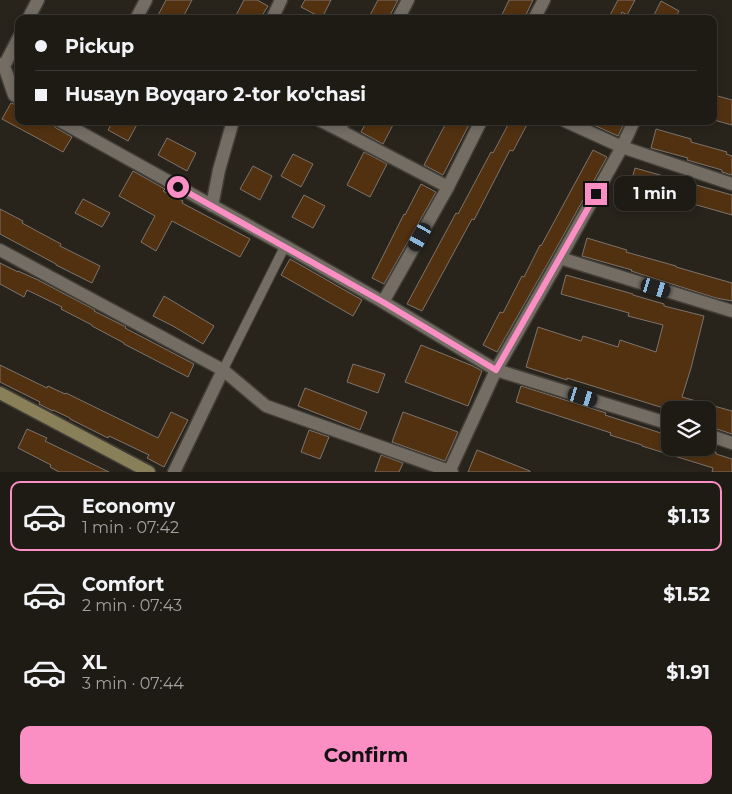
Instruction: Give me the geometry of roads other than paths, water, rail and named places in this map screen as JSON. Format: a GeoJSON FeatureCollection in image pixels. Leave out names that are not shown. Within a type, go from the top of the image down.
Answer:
{"type":"FeatureCollection","features":[{"type":"Feature","properties":{"kind":"main road"},"geometry":{"type":"LineString","coordinates":[[0,393],[149,472]]}},
{"type":"Feature","properties":{"kind":"street"},"geometry":{"type":"LineString","coordinates":[[30,15],[38,0]]}},
{"type":"Feature","properties":{"kind":"street"},"geometry":{"type":"LineString","coordinates":[[138,15],[146,0]]}},
{"type":"Feature","properties":{"kind":"street"},"geometry":{"type":"LineString","coordinates":[[274,15],[282,0]]}},
{"type":"Feature","properties":{"kind":"street"},"geometry":{"type":"LineString","coordinates":[[400,15],[408,0]]}},
{"type":"Feature","properties":{"kind":"street"},"geometry":{"type":"LineString","coordinates":[[536,15],[544,0]]}},
{"type":"Feature","properties":{"kind":"street"},"geometry":{"type":"LineString","coordinates":[[15,44],[2,65],[15,96]]}},
{"type":"Feature","properties":{"kind":"street"},"geometry":{"type":"LineString","coordinates":[[212,206],[232,125]]}},
{"type":"Feature","properties":{"kind":"street"},"geometry":{"type":"LineString","coordinates":[[383,302],[448,187],[479,125]]}},
{"type":"Feature","properties":{"kind":"street"},"geometry":{"type":"LineString","coordinates":[[574,125],[622,147],[732,184]]}},
{"type":"Feature","properties":{"kind":"street"},"geometry":{"type":"LineString","coordinates":[[0,250],[223,370],[266,406],[450,471],[496,370],[622,147],[632,125]]}},
{"type":"Feature","properties":{"kind":"street"},"geometry":{"type":"LineString","coordinates":[[79,126],[212,206],[383,302],[496,370],[661,421]]}},
{"type":"Feature","properties":{"kind":"street"},"geometry":{"type":"LineString","coordinates":[[341,126],[448,187]]}},
{"type":"Feature","properties":{"kind":"street"},"geometry":{"type":"LineString","coordinates":[[174,472],[285,246]]}},
{"type":"Feature","properties":{"kind":"street"},"geometry":{"type":"LineString","coordinates":[[560,258],[732,311]]}},
{"type":"Feature","properties":{"kind":"street"},"geometry":{"type":"LineString","coordinates":[[716,438],[732,443]]}}]}
